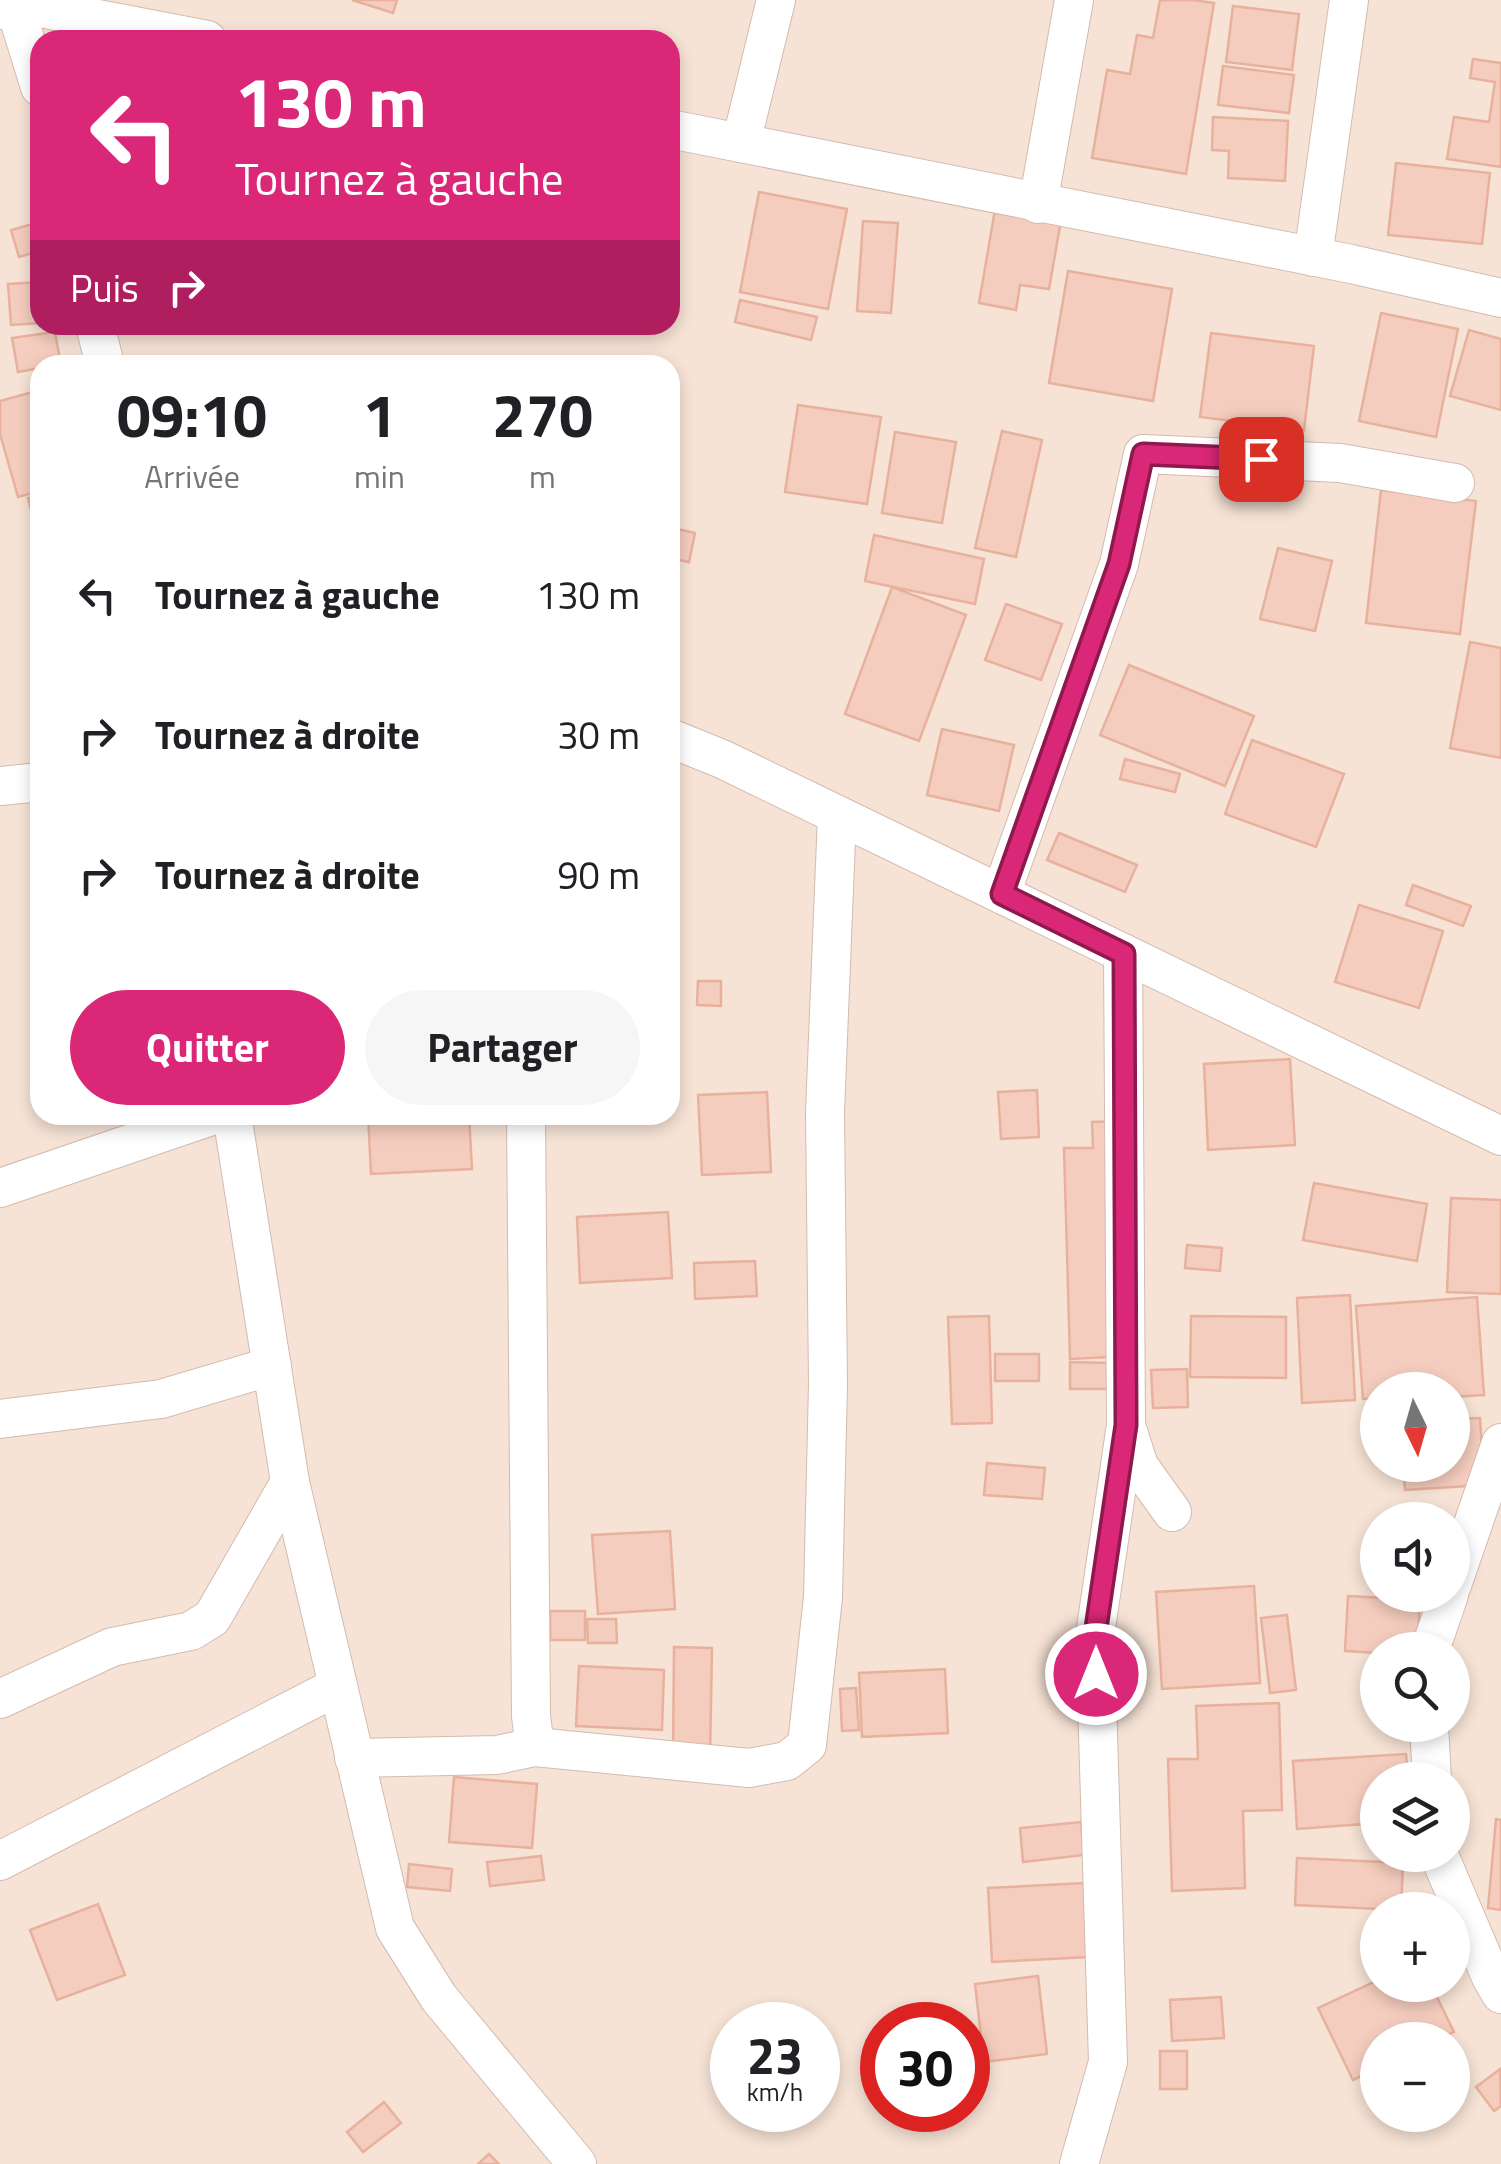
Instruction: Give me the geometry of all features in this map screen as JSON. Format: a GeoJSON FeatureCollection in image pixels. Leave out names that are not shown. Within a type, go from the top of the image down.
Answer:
{"type":"FeatureCollection","features":[{"type":"Feature","properties":{"kind":"street"},"geometry":{"type":"LineString","coordinates":[[741,144],[776,0]]}},
{"type":"Feature","properties":{"kind":"street"},"geometry":{"type":"LineString","coordinates":[[1038,204],[1074,0]]}},
{"type":"Feature","properties":{"kind":"street"},"geometry":{"type":"LineString","coordinates":[[1313,256],[1349,0]]}},
{"type":"Feature","properties":{"kind":"street"},"geometry":{"type":"LineString","coordinates":[[9,5],[150,30]]}},
{"type":"Feature","properties":{"kind":"street"},"geometry":{"type":"LineString","coordinates":[[9,5],[30,61]]}},
{"type":"Feature","properties":{"kind":"street"},"geometry":{"type":"LineString","coordinates":[[680,131],[1313,256],[1501,298]]}},
{"type":"Feature","properties":{"kind":"street"},"geometry":{"type":"LineString","coordinates":[[1002,894],[1119,564],[1143,454],[1340,463],[1455,482]]}},
{"type":"Feature","properties":{"kind":"street"},"geometry":{"type":"LineString","coordinates":[[680,742],[722,758],[1501,1136]]}},
{"type":"Feature","properties":{"kind":"street"},"geometry":{"type":"LineString","coordinates":[[0,786],[30,783]]}},
{"type":"Feature","properties":{"kind":"street"},"geometry":{"type":"LineString","coordinates":[[354,1758],[497,1756],[536,1747],[749,1768],[787,1761],[807,1745],[823,1597],[828,1384],[824,1112],[837,815]]}},
{"type":"Feature","properties":{"kind":"street"},"geometry":{"type":"LineString","coordinates":[[1079,2164],[1108,2062],[1095,1635],[1126,1425],[1124,954]]}},
{"type":"Feature","properties":{"kind":"street"},"geometry":{"type":"LineString","coordinates":[[0,1188],[185,1125]]}},
{"type":"Feature","properties":{"kind":"street"},"geometry":{"type":"LineString","coordinates":[[234,1125],[290,1482],[395,1928],[440,1998],[577,2164]]}},
{"type":"Feature","properties":{"kind":"street"},"geometry":{"type":"LineString","coordinates":[[526,1125],[531,1716],[536,1747]]}},
{"type":"Feature","properties":{"kind":"street"},"geometry":{"type":"LineString","coordinates":[[0,1418],[162,1399],[272,1366]]}},
{"type":"Feature","properties":{"kind":"street"},"geometry":{"type":"LineString","coordinates":[[1126,1425],[1139,1466],[1172,1512]]}},
{"type":"Feature","properties":{"kind":"street"},"geometry":{"type":"LineString","coordinates":[[1470,1533],[1501,1443]]}},
{"type":"Feature","properties":{"kind":"street"},"geometry":{"type":"LineString","coordinates":[[0,1699],[112,1647],[191,1631],[212,1618],[290,1482]]}},
{"type":"Feature","properties":{"kind":"street"},"geometry":{"type":"LineString","coordinates":[[0,1861],[338,1686]]}},
{"type":"Feature","properties":{"kind":"street"},"geometry":{"type":"LineString","coordinates":[[1446,1872],[1501,1994]]}},
{"type":"Feature","properties":{"kind":"shaded area"},"geometry":{"type":"Polygon","coordinates":[[[0,0],[1501,0],[1501,2164],[0,2164],[0,0]]]}},
{"type":"Feature","properties":{"kind":"building"},"geometry":{"type":"Polygon","coordinates":[[[352,0],[397,0],[393,13],[352,0]]]}},
{"type":"Feature","properties":{"kind":"building"},"geometry":{"type":"Polygon","coordinates":[[[1160,0],[1214,3],[1186,174],[1092,158],[1107,70],[1130,74],[1137,35],[1153,38],[1160,0]]]}},
{"type":"Feature","properties":{"kind":"building"},"geometry":{"type":"Polygon","coordinates":[[[1233,6],[1299,14],[1292,70],[1226,62],[1233,6]]]}},
{"type":"Feature","properties":{"kind":"building"},"geometry":{"type":"Polygon","coordinates":[[[1473,59],[1501,63],[1501,167],[1447,159],[1454,117],[1489,122],[1495,82],[1470,78],[1473,59]]]}},
{"type":"Feature","properties":{"kind":"building"},"geometry":{"type":"Polygon","coordinates":[[[1223,66],[1294,75],[1289,113],[1218,105],[1223,66]]]}},
{"type":"Feature","properties":{"kind":"building"},"geometry":{"type":"Polygon","coordinates":[[[1213,117],[1288,121],[1285,181],[1228,178],[1229,151],[1212,150],[1213,117]]]}},
{"type":"Feature","properties":{"kind":"building"},"geometry":{"type":"Polygon","coordinates":[[[1396,163],[1490,173],[1482,244],[1388,235],[1396,163]]]}},
{"type":"Feature","properties":{"kind":"building"},"geometry":{"type":"Polygon","coordinates":[[[759,192],[847,209],[828,309],[740,292],[759,192]]]}},
{"type":"Feature","properties":{"kind":"building"},"geometry":{"type":"Polygon","coordinates":[[[996,204],[1062,215],[1049,289],[1020,285],[1016,310],[979,303],[996,204]]]}},
{"type":"Feature","properties":{"kind":"building"},"geometry":{"type":"Polygon","coordinates":[[[863,221],[898,223],[891,313],[857,311],[863,221]]]}},
{"type":"Feature","properties":{"kind":"building"},"geometry":{"type":"Polygon","coordinates":[[[30,225],[30,254],[19,257],[11,230],[30,225]]]}},
{"type":"Feature","properties":{"kind":"building"},"geometry":{"type":"Polygon","coordinates":[[[1068,271],[1172,289],[1153,401],[1049,383],[1068,271]]]}},
{"type":"Feature","properties":{"kind":"building"},"geometry":{"type":"Polygon","coordinates":[[[30,283],[30,324],[11,325],[8,284],[30,283]]]}},
{"type":"Feature","properties":{"kind":"building"},"geometry":{"type":"Polygon","coordinates":[[[740,300],[817,317],[811,340],[735,322],[740,300]]]}},
{"type":"Feature","properties":{"kind":"building"},"geometry":{"type":"Polygon","coordinates":[[[1381,313],[1458,329],[1436,437],[1359,421],[1381,313]]]}},
{"type":"Feature","properties":{"kind":"building"},"geometry":{"type":"Polygon","coordinates":[[[1469,330],[1501,339],[1501,410],[1450,396],[1469,330]]]}},
{"type":"Feature","properties":{"kind":"building"},"geometry":{"type":"Polygon","coordinates":[[[1211,333],[1314,346],[1304,430],[1200,417],[1211,333]]]}},
{"type":"Feature","properties":{"kind":"building"},"geometry":{"type":"Polygon","coordinates":[[[56,335],[59,355],[30,355],[30,370],[18,372],[12,338],[56,335]]]}},
{"type":"Feature","properties":{"kind":"building"},"geometry":{"type":"Polygon","coordinates":[[[30,393],[30,494],[18,497],[0,434],[0,401],[30,393]]]}},
{"type":"Feature","properties":{"kind":"building"},"geometry":{"type":"Polygon","coordinates":[[[798,405],[881,417],[867,504],[785,492],[798,405]]]}},
{"type":"Feature","properties":{"kind":"building"},"geometry":{"type":"Polygon","coordinates":[[[1002,431],[1042,440],[1016,557],[975,548],[1002,431]]]}},
{"type":"Feature","properties":{"kind":"building"},"geometry":{"type":"Polygon","coordinates":[[[895,432],[956,442],[942,523],[882,513],[895,432]]]}},
{"type":"Feature","properties":{"kind":"building"},"geometry":{"type":"Polygon","coordinates":[[[1381,490],[1476,501],[1460,634],[1366,623],[1381,490]]]}},
{"type":"Feature","properties":{"kind":"building"},"geometry":{"type":"Polygon","coordinates":[[[680,530],[695,533],[689,562],[680,560],[680,530]]]}},
{"type":"Feature","properties":{"kind":"building"},"geometry":{"type":"Polygon","coordinates":[[[874,535],[984,559],[975,604],[865,581],[874,535]]]}},
{"type":"Feature","properties":{"kind":"building"},"geometry":{"type":"Polygon","coordinates":[[[1278,548],[1332,561],[1315,631],[1260,619],[1278,548]]]}},
{"type":"Feature","properties":{"kind":"building"},"geometry":{"type":"Polygon","coordinates":[[[892,587],[966,615],[919,741],[845,714],[892,587]]]}},
{"type":"Feature","properties":{"kind":"building"},"geometry":{"type":"Polygon","coordinates":[[[1006,604],[1062,624],[1041,680],[985,660],[1006,604]]]}},
{"type":"Feature","properties":{"kind":"building"},"geometry":{"type":"Polygon","coordinates":[[[1470,642],[1501,648],[1501,758],[1450,748],[1470,642]]]}},
{"type":"Feature","properties":{"kind":"building"},"geometry":{"type":"Polygon","coordinates":[[[1129,665],[1254,716],[1225,786],[1100,735],[1129,665]]]}},
{"type":"Feature","properties":{"kind":"building"},"geometry":{"type":"Polygon","coordinates":[[[942,729],[1014,745],[999,811],[927,795],[942,729]]]}},
{"type":"Feature","properties":{"kind":"building"},"geometry":{"type":"Polygon","coordinates":[[[1252,740],[1344,774],[1316,847],[1225,814],[1252,740]]]}},
{"type":"Feature","properties":{"kind":"building"},"geometry":{"type":"Polygon","coordinates":[[[1125,759],[1180,774],[1175,792],[1120,779],[1125,759]]]}},
{"type":"Feature","properties":{"kind":"building"},"geometry":{"type":"Polygon","coordinates":[[[1059,833],[1137,865],[1125,892],[1047,860],[1059,833]]]}},
{"type":"Feature","properties":{"kind":"building"},"geometry":{"type":"Polygon","coordinates":[[[1413,885],[1471,906],[1463,926],[1406,905],[1413,885]]]}},
{"type":"Feature","properties":{"kind":"building"},"geometry":{"type":"Polygon","coordinates":[[[1359,905],[1443,931],[1419,1008],[1335,982],[1359,905]]]}},
{"type":"Feature","properties":{"kind":"building"},"geometry":{"type":"Polygon","coordinates":[[[698,981],[721,981],[721,1006],[697,1005],[698,981]]]}},
{"type":"Feature","properties":{"kind":"building"},"geometry":{"type":"Polygon","coordinates":[[[1290,1059],[1295,1145],[1208,1150],[1204,1064],[1290,1059]]]}},
{"type":"Feature","properties":{"kind":"building"},"geometry":{"type":"Polygon","coordinates":[[[1037,1090],[1039,1137],[1001,1139],[998,1092],[1037,1090]]]}},
{"type":"Feature","properties":{"kind":"building"},"geometry":{"type":"Polygon","coordinates":[[[767,1092],[771,1172],[702,1175],[698,1095],[767,1092]]]}},
{"type":"Feature","properties":{"kind":"building"},"geometry":{"type":"Polygon","coordinates":[[[1123,1121],[1130,1356],[1070,1359],[1064,1148],[1093,1148],[1092,1122],[1123,1121]]]}},
{"type":"Feature","properties":{"kind":"building"},"geometry":{"type":"Polygon","coordinates":[[[369,1125],[470,1125],[472,1169],[371,1174],[369,1125]]]}},
{"type":"Feature","properties":{"kind":"building"},"geometry":{"type":"Polygon","coordinates":[[[1314,1183],[1427,1204],[1417,1261],[1303,1240],[1314,1183]]]}},
{"type":"Feature","properties":{"kind":"building"},"geometry":{"type":"Polygon","coordinates":[[[1451,1198],[1501,1200],[1501,1294],[1447,1292],[1451,1198]]]}},
{"type":"Feature","properties":{"kind":"building"},"geometry":{"type":"Polygon","coordinates":[[[668,1212],[672,1278],[580,1283],[577,1217],[668,1212]]]}},
{"type":"Feature","properties":{"kind":"building"},"geometry":{"type":"Polygon","coordinates":[[[1187,1245],[1222,1248],[1220,1271],[1185,1268],[1187,1245]]]}},
{"type":"Feature","properties":{"kind":"building"},"geometry":{"type":"Polygon","coordinates":[[[755,1261],[757,1296],[695,1299],[694,1263],[755,1261]]]}},
{"type":"Feature","properties":{"kind":"building"},"geometry":{"type":"Polygon","coordinates":[[[1350,1295],[1355,1400],[1302,1403],[1297,1298],[1350,1295]]]}},
{"type":"Feature","properties":{"kind":"building"},"geometry":{"type":"Polygon","coordinates":[[[1477,1297],[1484,1395],[1470,1396],[1470,1372],[1361,1372],[1356,1306],[1477,1297]]]}},
{"type":"Feature","properties":{"kind":"building"},"geometry":{"type":"Polygon","coordinates":[[[989,1316],[992,1423],[952,1424],[948,1317],[989,1316]]]}},
{"type":"Feature","properties":{"kind":"building"},"geometry":{"type":"Polygon","coordinates":[[[1191,1316],[1286,1317],[1286,1378],[1190,1377],[1191,1316]]]}},
{"type":"Feature","properties":{"kind":"building"},"geometry":{"type":"Polygon","coordinates":[[[995,1354],[1039,1354],[1039,1381],[995,1381],[995,1354]]]}},
{"type":"Feature","properties":{"kind":"building"},"geometry":{"type":"Polygon","coordinates":[[[1070,1362],[1111,1363],[1111,1389],[1070,1389],[1070,1362]]]}},
{"type":"Feature","properties":{"kind":"building"},"geometry":{"type":"Polygon","coordinates":[[[1187,1369],[1188,1407],[1153,1408],[1151,1370],[1187,1369]]]}},
{"type":"Feature","properties":{"kind":"building"},"geometry":{"type":"Polygon","coordinates":[[[1470,1418],[1480,1418],[1484,1485],[1405,1490],[1404,1482],[1470,1482],[1470,1418]]]}},
{"type":"Feature","properties":{"kind":"building"},"geometry":{"type":"Polygon","coordinates":[[[987,1463],[1045,1468],[1042,1499],[984,1495],[987,1463]]]}},
{"type":"Feature","properties":{"kind":"building"},"geometry":{"type":"Polygon","coordinates":[[[670,1531],[675,1609],[598,1614],[592,1535],[670,1531]]]}},
{"type":"Feature","properties":{"kind":"building"},"geometry":{"type":"Polygon","coordinates":[[[1254,1586],[1260,1683],[1162,1689],[1156,1592],[1254,1586]]]}},
{"type":"Feature","properties":{"kind":"building"},"geometry":{"type":"Polygon","coordinates":[[[1348,1596],[1360,1597],[1360,1612],[1419,1612],[1418,1632],[1360,1632],[1360,1652],[1345,1651],[1348,1596]]]}},
{"type":"Feature","properties":{"kind":"building"},"geometry":{"type":"Polygon","coordinates":[[[550,1611],[585,1611],[585,1640],[550,1640],[550,1611]]]}},
{"type":"Feature","properties":{"kind":"building"},"geometry":{"type":"Polygon","coordinates":[[[1287,1615],[1296,1690],[1270,1693],[1261,1618],[1287,1615]]]}},
{"type":"Feature","properties":{"kind":"building"},"geometry":{"type":"Polygon","coordinates":[[[587,1619],[616,1619],[617,1643],[588,1643],[587,1619]]]}},
{"type":"Feature","properties":{"kind":"building"},"geometry":{"type":"Polygon","coordinates":[[[674,1647],[712,1648],[710,1757],[673,1756],[674,1647]]]}},
{"type":"Feature","properties":{"kind":"building"},"geometry":{"type":"Polygon","coordinates":[[[579,1666],[664,1670],[662,1730],[576,1726],[579,1666]]]}},
{"type":"Feature","properties":{"kind":"building"},"geometry":{"type":"Polygon","coordinates":[[[945,1669],[948,1733],[862,1737],[859,1673],[945,1669]]]}},
{"type":"Feature","properties":{"kind":"building"},"geometry":{"type":"Polygon","coordinates":[[[856,1688],[859,1730],[842,1731],[840,1689],[856,1688]]]}},
{"type":"Feature","properties":{"kind":"building"},"geometry":{"type":"Polygon","coordinates":[[[1279,1703],[1282,1810],[1243,1811],[1245,1888],[1172,1891],[1168,1759],[1198,1759],[1196,1706],[1279,1703]]]}},
{"type":"Feature","properties":{"kind":"building"},"geometry":{"type":"Polygon","coordinates":[[[1406,1754],[1407,1762],[1360,1762],[1360,1824],[1297,1829],[1293,1761],[1406,1754]]]}},
{"type":"Feature","properties":{"kind":"building"},"geometry":{"type":"Polygon","coordinates":[[[454,1777],[537,1784],[532,1848],[449,1842],[454,1777]]]}},
{"type":"Feature","properties":{"kind":"building"},"geometry":{"type":"Polygon","coordinates":[[[1496,1819],[1501,1820],[1501,1910],[1488,1908],[1496,1819]]]}},
{"type":"Feature","properties":{"kind":"building"},"geometry":{"type":"Polygon","coordinates":[[[1081,1822],[1084,1855],[1023,1862],[1020,1828],[1081,1822]]]}},
{"type":"Feature","properties":{"kind":"building"},"geometry":{"type":"Polygon","coordinates":[[[541,1856],[544,1880],[490,1886],[487,1862],[541,1856]]]}},
{"type":"Feature","properties":{"kind":"building"},"geometry":{"type":"Polygon","coordinates":[[[1297,1858],[1360,1861],[1360,1872],[1403,1872],[1402,1892],[1360,1892],[1360,1908],[1295,1905],[1297,1858]]]}},
{"type":"Feature","properties":{"kind":"building"},"geometry":{"type":"Polygon","coordinates":[[[409,1864],[452,1869],[450,1891],[407,1887],[409,1864]]]}},
{"type":"Feature","properties":{"kind":"building"},"geometry":{"type":"Polygon","coordinates":[[[1085,1883],[1089,1957],[992,1962],[988,1888],[1085,1883]]]}},
{"type":"Feature","properties":{"kind":"building"},"geometry":{"type":"Polygon","coordinates":[[[98,1904],[125,1975],[57,2000],[30,1930],[98,1904]]]}},
{"type":"Feature","properties":{"kind":"building"},"geometry":{"type":"Polygon","coordinates":[[[1038,1976],[1047,2054],[990,2061],[990,2002],[977,2002],[975,1984],[1038,1976]]]}},
{"type":"Feature","properties":{"kind":"building"},"geometry":{"type":"Polygon","coordinates":[[[1360,1988],[1360,2002],[1439,2002],[1449,2022],[1360,2022],[1360,2077],[1353,2080],[1318,2008],[1360,1988]]]}},
{"type":"Feature","properties":{"kind":"building"},"geometry":{"type":"Polygon","coordinates":[[[1221,1997],[1224,2038],[1172,2041],[1170,2000],[1221,1997]]]}},
{"type":"Feature","properties":{"kind":"building"},"geometry":{"type":"Polygon","coordinates":[[[1160,2051],[1187,2051],[1187,2089],[1160,2089],[1160,2051]]]}},
{"type":"Feature","properties":{"kind":"building"},"geometry":{"type":"Polygon","coordinates":[[[1500,2069],[1501,2106],[1494,2111],[1476,2087],[1500,2069]]]}},
{"type":"Feature","properties":{"kind":"building"},"geometry":{"type":"Polygon","coordinates":[[[384,2102],[401,2123],[363,2152],[347,2132],[384,2102]]]}},
{"type":"Feature","properties":{"kind":"building"},"geometry":{"type":"Polygon","coordinates":[[[489,2154],[499,2164],[478,2164],[489,2154]]]}},
{"type":"Feature","properties":{"kind":"route"},"geometry":{"type":"LineString","coordinates":[[1096,1674],[1095,1635],[1126,1425],[1124,954],[1002,894],[1119,564],[1143,454],[1261,459]]}}]}
